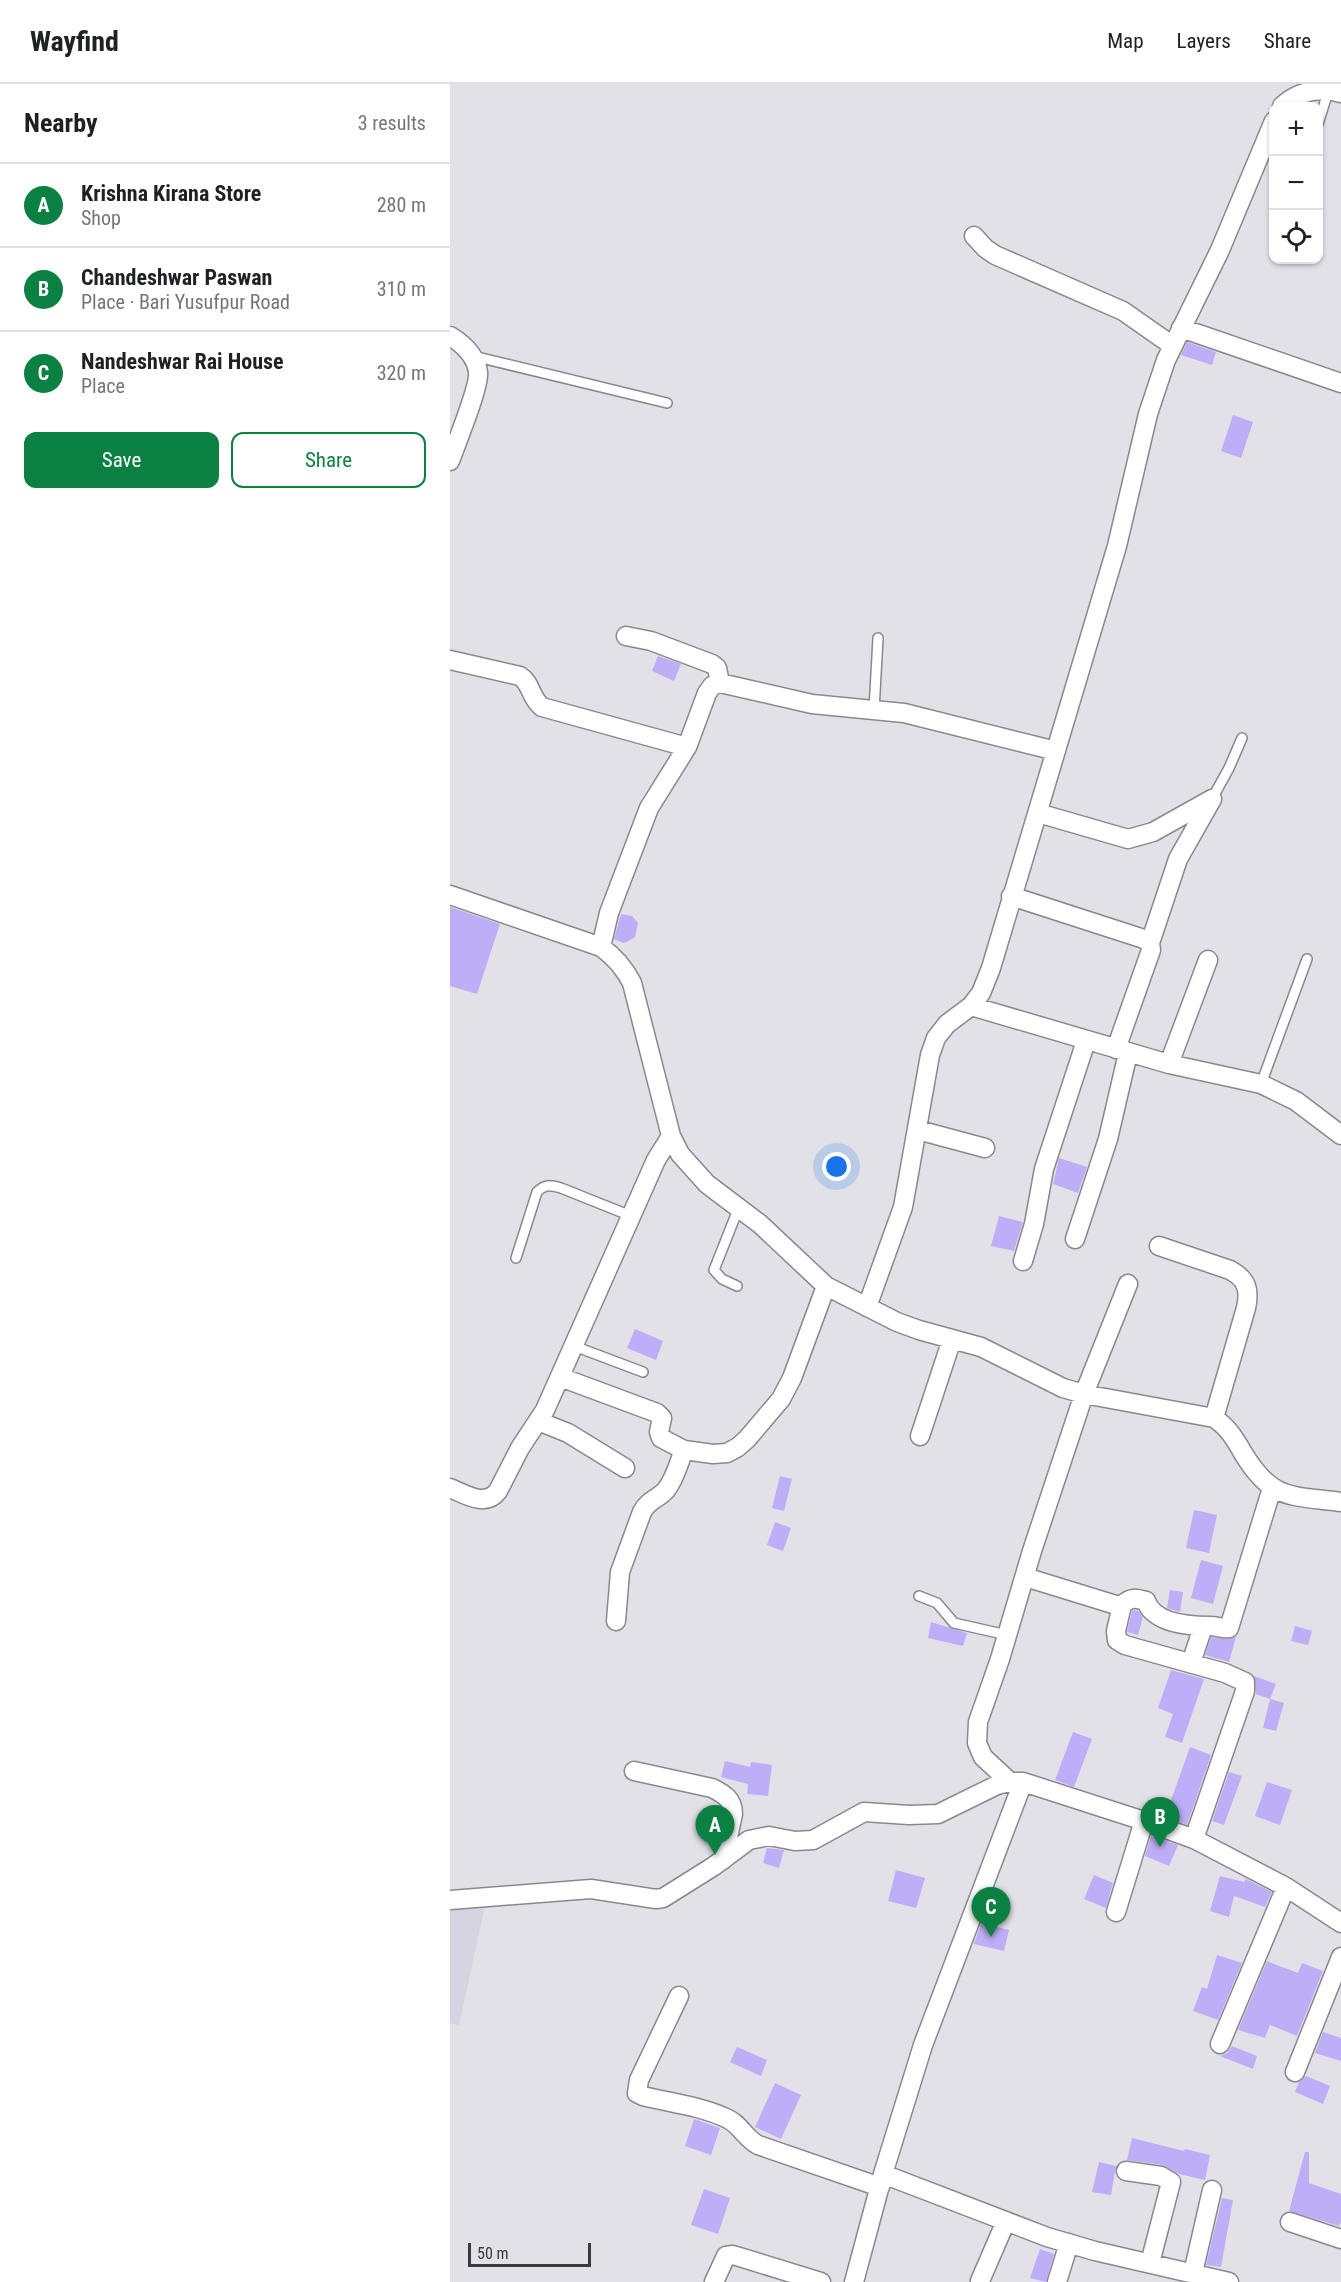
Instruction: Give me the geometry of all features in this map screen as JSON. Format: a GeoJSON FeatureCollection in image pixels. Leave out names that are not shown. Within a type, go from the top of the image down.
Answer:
{"type":"FeatureCollection","features":[{"type":"Feature","properties":{"kind":"street"},"geometry":{"type":"LineString","coordinates":[[1286,102],[1302,93],[1333,89]]}},
{"type":"Feature","properties":{"kind":"street"},"geometry":{"type":"LineString","coordinates":[[867,1307],[903,1207],[918,1130],[925,1074],[936,1038],[946,1024],[971,1006],[981,993],[991,968],[1117,546],[1148,414],[1173,346],[1220,250],[1269,134]]}},
{"type":"Feature","properties":{"kind":"street"},"geometry":{"type":"LineString","coordinates":[[974,236],[995,255],[1123,311],[1173,346]]}},
{"type":"Feature","properties":{"kind":"street"},"geometry":{"type":"LineString","coordinates":[[1181,328],[1341,383]]}},
{"type":"Feature","properties":{"kind":"street"},"geometry":{"type":"LineString","coordinates":[[450,336],[473,356],[478,373],[450,461]]}},
{"type":"Feature","properties":{"kind":"street"},"geometry":{"type":"LineString","coordinates":[[626,636],[651,641],[712,664],[717,668],[720,683]]}},
{"type":"Feature","properties":{"kind":"street"},"geometry":{"type":"LineString","coordinates":[[450,660],[520,676],[526,680],[536,703],[542,707],[687,747]]}},
{"type":"Feature","properties":{"kind":"street"},"geometry":{"type":"LineString","coordinates":[[601,947],[609,913],[649,807],[687,747],[707,693],[712,686],[720,683],[812,704],[904,713],[1056,751]]}},
{"type":"Feature","properties":{"kind":"street"},"geometry":{"type":"LineString","coordinates":[[1038,813],[1128,839],[1153,832],[1212,799]]}},
{"type":"Feature","properties":{"kind":"street"},"geometry":{"type":"LineString","coordinates":[[1075,1239],[1108,1139],[1122,1051],[1150,943],[1178,859],[1212,799]]}},
{"type":"Feature","properties":{"kind":"street"},"geometry":{"type":"LineString","coordinates":[[450,895],[601,947],[614,956],[632,983],[671,1136],[680,1154],[707,1184],[739,1207],[774,1237],[809,1273],[826,1286],[897,1322],[981,1347],[1049,1382],[1084,1394],[1214,1418],[1224,1424],[1254,1472],[1278,1492],[1341,1502]]}},
{"type":"Feature","properties":{"kind":"street"},"geometry":{"type":"LineString","coordinates":[[1011,896],[1144,939],[1150,943]]}},
{"type":"Feature","properties":{"kind":"street"},"geometry":{"type":"LineString","coordinates":[[1169,1064],[1209,960]]}},
{"type":"Feature","properties":{"kind":"street"},"geometry":{"type":"LineString","coordinates":[[971,1006],[1169,1064],[1261,1084],[1296,1101],[1341,1135]]}},
{"type":"Feature","properties":{"kind":"street"},"geometry":{"type":"LineString","coordinates":[[1023,1261],[1034,1224],[1044,1169],[1086,1041]]}},
{"type":"Feature","properties":{"kind":"street"},"geometry":{"type":"LineString","coordinates":[[918,1130],[985,1148]]}},
{"type":"Feature","properties":{"kind":"street"},"geometry":{"type":"LineString","coordinates":[[450,1488],[478,1499],[486,1500],[493,1497],[538,1421],[560,1377],[656,1160],[671,1136]]}},
{"type":"Feature","properties":{"kind":"street"},"geometry":{"type":"LineString","coordinates":[[1159,1246],[1230,1270],[1241,1276],[1247,1286],[1249,1295],[1246,1308],[1214,1418]]}},
{"type":"Feature","properties":{"kind":"street"},"geometry":{"type":"LineString","coordinates":[[1128,1284],[1084,1394],[978,1722],[977,1743],[983,1757],[1017,1782],[1144,1821],[1194,1839],[1286,1887],[1341,1923]]}},
{"type":"Feature","properties":{"kind":"street"},"geometry":{"type":"LineString","coordinates":[[560,1377],[657,1413],[662,1418],[659,1432],[661,1438],[684,1450],[712,1454],[727,1453],[747,1439],[781,1399],[792,1378],[826,1286]]}},
{"type":"Feature","properties":{"kind":"street"},"geometry":{"type":"LineString","coordinates":[[920,1436],[952,1339]]}},
{"type":"Feature","properties":{"kind":"street"},"geometry":{"type":"LineString","coordinates":[[538,1421],[568,1433],[625,1468]]}},
{"type":"Feature","properties":{"kind":"street"},"geometry":{"type":"LineString","coordinates":[[616,1621],[620,1572],[642,1512],[650,1500],[664,1492],[684,1450]]}},
{"type":"Feature","properties":{"kind":"street"},"geometry":{"type":"LineString","coordinates":[[1194,1839],[1245,1691],[1245,1682],[1237,1677],[1125,1645],[1117,1640],[1116,1631],[1122,1605],[1134,1598],[1146,1601],[1148,1609],[1162,1618],[1203,1627],[1229,1628],[1272,1488]]}},
{"type":"Feature","properties":{"kind":"street"},"geometry":{"type":"LineString","coordinates":[[1025,1577],[1122,1605]]}},
{"type":"Feature","properties":{"kind":"street"},"geometry":{"type":"LineString","coordinates":[[1191,1664],[1203,1627]]}},
{"type":"Feature","properties":{"kind":"street"},"geometry":{"type":"LineString","coordinates":[[634,1771],[712,1788],[724,1793],[733,1807],[733,1814],[723,1860]]}},
{"type":"Feature","properties":{"kind":"street"},"geometry":{"type":"LineString","coordinates":[[450,1900],[591,1889],[656,1899],[663,1898],[723,1860],[749,1840],[769,1836],[795,1841],[813,1840],[864,1812],[938,1814],[997,1785],[1017,1782]]}},
{"type":"Feature","properties":{"kind":"street"},"geometry":{"type":"LineString","coordinates":[[854,2282],[882,2181],[939,1998],[1017,1782]]}},
{"type":"Feature","properties":{"kind":"street"},"geometry":{"type":"LineString","coordinates":[[1116,1912],[1144,1821]]}},
{"type":"Feature","properties":{"kind":"street"},"geometry":{"type":"LineString","coordinates":[[1220,2044],[1286,1887]]}},
{"type":"Feature","properties":{"kind":"street"},"geometry":{"type":"LineString","coordinates":[[1294,2072],[1341,1957]]}},
{"type":"Feature","properties":{"kind":"street"},"geometry":{"type":"LineString","coordinates":[[679,1996],[639,2080],[637,2093],[728,2118],[744,2135],[758,2145],[882,2181],[1069,2243],[1229,2282]]}},
{"type":"Feature","properties":{"kind":"street"},"geometry":{"type":"LineString","coordinates":[[1126,2171],[1161,2176],[1171,2182],[1150,2263]]}},
{"type":"Feature","properties":{"kind":"street"},"geometry":{"type":"LineString","coordinates":[[1193,2273],[1212,2190]]}},
{"type":"Feature","properties":{"kind":"street"},"geometry":{"type":"LineString","coordinates":[[980,2281],[1006,2221]]}},
{"type":"Feature","properties":{"kind":"street"},"geometry":{"type":"LineString","coordinates":[[1290,2222],[1341,2239]]}},
{"type":"Feature","properties":{"kind":"street"},"geometry":{"type":"LineString","coordinates":[[1057,2282],[1069,2243]]}},
{"type":"Feature","properties":{"kind":"street"},"geometry":{"type":"LineString","coordinates":[[714,2282],[726,2256],[733,2255],[821,2282]]}},
{"type":"Feature","properties":{"kind":"lane"},"geometry":{"type":"LineString","coordinates":[[1323,112],[1333,89]]}},
{"type":"Feature","properties":{"kind":"lane"},"geometry":{"type":"LineString","coordinates":[[473,356],[667,403]]}},
{"type":"Feature","properties":{"kind":"lane"},"geometry":{"type":"LineString","coordinates":[[874,710],[878,638]]}},
{"type":"Feature","properties":{"kind":"lane"},"geometry":{"type":"LineString","coordinates":[[1212,799],[1242,738]]}},
{"type":"Feature","properties":{"kind":"lane"},"geometry":{"type":"LineString","coordinates":[[1261,1084],[1307,959]]}},
{"type":"Feature","properties":{"kind":"lane"},"geometry":{"type":"LineString","coordinates":[[516,1258],[537,1192],[543,1186],[551,1185],[561,1188],[631,1216]]}},
{"type":"Feature","properties":{"kind":"lane"},"geometry":{"type":"LineString","coordinates":[[737,1286],[722,1279],[714,1270],[739,1207]]}},
{"type":"Feature","properties":{"kind":"lane"},"geometry":{"type":"LineString","coordinates":[[574,1346],[643,1372]]}},
{"type":"Feature","properties":{"kind":"lane"},"geometry":{"type":"LineString","coordinates":[[919,1596],[937,1603],[954,1623],[1007,1635]]}},
{"type":"Feature","properties":{"kind":"shaded area"},"geometry":{"type":"Polygon","coordinates":[[[450,1905],[485,1906],[459,2025],[450,2023],[450,1905]]]}},
{"type":"Feature","properties":{"kind":"building"},"geometry":{"type":"Polygon","coordinates":[[[1187,342],[1216,352],[1212,365],[1181,355],[1187,342]]]}},
{"type":"Feature","properties":{"kind":"building"},"geometry":{"type":"Polygon","coordinates":[[[1233,415],[1253,422],[1241,458],[1221,451],[1233,415]]]}},
{"type":"Feature","properties":{"kind":"building"},"geometry":{"type":"Polygon","coordinates":[[[658,656],[681,664],[674,681],[652,671],[658,656]]]}},
{"type":"Feature","properties":{"kind":"building"},"geometry":{"type":"Polygon","coordinates":[[[450,907],[500,924],[477,994],[450,986],[450,907]]]}},
{"type":"Feature","properties":{"kind":"building"},"geometry":{"type":"Polygon","coordinates":[[[621,914],[632,916],[638,923],[635,937],[623,943],[614,939],[621,914]]]}},
{"type":"Feature","properties":{"kind":"building"},"geometry":{"type":"Polygon","coordinates":[[[1059,1158],[1087,1167],[1078,1193],[1053,1184],[1059,1158]]]}},
{"type":"Feature","properties":{"kind":"building"},"geometry":{"type":"Polygon","coordinates":[[[999,1216],[1023,1222],[1014,1251],[991,1246],[999,1216]]]}},
{"type":"Feature","properties":{"kind":"building"},"geometry":{"type":"Polygon","coordinates":[[[635,1329],[663,1341],[656,1360],[627,1348],[635,1329]]]}},
{"type":"Feature","properties":{"kind":"building"},"geometry":{"type":"Polygon","coordinates":[[[780,1476],[792,1479],[784,1511],[772,1508],[780,1476]]]}},
{"type":"Feature","properties":{"kind":"building"},"geometry":{"type":"Polygon","coordinates":[[[1194,1510],[1217,1515],[1209,1553],[1186,1548],[1194,1510]]]}},
{"type":"Feature","properties":{"kind":"building"},"geometry":{"type":"Polygon","coordinates":[[[775,1522],[791,1528],[783,1551],[767,1545],[775,1522]]]}},
{"type":"Feature","properties":{"kind":"building"},"geometry":{"type":"Polygon","coordinates":[[[1201,1560],[1223,1566],[1213,1604],[1191,1598],[1201,1560]]]}},
{"type":"Feature","properties":{"kind":"building"},"geometry":{"type":"Polygon","coordinates":[[[1170,1590],[1183,1592],[1180,1612],[1167,1608],[1170,1590]]]}},
{"type":"Feature","properties":{"kind":"building"},"geometry":{"type":"Polygon","coordinates":[[[1135,1610],[1143,1617],[1138,1635],[1127,1632],[1132,1611],[1135,1610]]]}},
{"type":"Feature","properties":{"kind":"building"},"geometry":{"type":"Polygon","coordinates":[[[931,1622],[967,1633],[963,1646],[928,1638],[931,1622]]]}},
{"type":"Feature","properties":{"kind":"building"},"geometry":{"type":"Polygon","coordinates":[[[1295,1626],[1312,1631],[1308,1645],[1291,1641],[1295,1626]]]}},
{"type":"Feature","properties":{"kind":"building"},"geometry":{"type":"Polygon","coordinates":[[[1211,1637],[1227,1639],[1236,1637],[1229,1662],[1205,1655],[1211,1637]]]}},
{"type":"Feature","properties":{"kind":"building"},"geometry":{"type":"Polygon","coordinates":[[[1171,1670],[1204,1679],[1182,1743],[1165,1737],[1173,1714],[1158,1708],[1171,1670]]]}},
{"type":"Feature","properties":{"kind":"building"},"geometry":{"type":"Polygon","coordinates":[[[1254,1676],[1276,1684],[1270,1699],[1256,1694],[1254,1676]]]}},
{"type":"Feature","properties":{"kind":"building"},"geometry":{"type":"Polygon","coordinates":[[[1270,1699],[1284,1703],[1276,1731],[1263,1728],[1270,1699]]]}},
{"type":"Feature","properties":{"kind":"building"},"geometry":{"type":"Polygon","coordinates":[[[1073,1732],[1092,1739],[1074,1787],[1055,1780],[1073,1732]]]}},
{"type":"Feature","properties":{"kind":"building"},"geometry":{"type":"Polygon","coordinates":[[[1190,1747],[1211,1755],[1187,1825],[1165,1817],[1190,1747]]]}},
{"type":"Feature","properties":{"kind":"building"},"geometry":{"type":"Polygon","coordinates":[[[725,1761],[750,1767],[751,1762],[772,1765],[768,1796],[747,1794],[748,1784],[721,1777],[725,1761]]]}},
{"type":"Feature","properties":{"kind":"building"},"geometry":{"type":"Polygon","coordinates":[[[1229,1772],[1242,1776],[1224,1825],[1212,1821],[1229,1772]]]}},
{"type":"Feature","properties":{"kind":"building"},"geometry":{"type":"Polygon","coordinates":[[[1267,1782],[1292,1790],[1280,1825],[1255,1816],[1267,1782]]]}},
{"type":"Feature","properties":{"kind":"building"},"geometry":{"type":"Polygon","coordinates":[[[1151,1836],[1178,1845],[1169,1866],[1145,1856],[1151,1836]]]}},
{"type":"Feature","properties":{"kind":"building"},"geometry":{"type":"Polygon","coordinates":[[[767,1848],[784,1850],[779,1868],[763,1863],[767,1848]]]}},
{"type":"Feature","properties":{"kind":"building"},"geometry":{"type":"Polygon","coordinates":[[[896,1870],[925,1878],[916,1908],[888,1901],[896,1870]]]}},
{"type":"Feature","properties":{"kind":"building"},"geometry":{"type":"Polygon","coordinates":[[[1094,1875],[1113,1883],[1106,1908],[1084,1899],[1094,1875]]]}},
{"type":"Feature","properties":{"kind":"building"},"geometry":{"type":"Polygon","coordinates":[[[1220,1876],[1244,1882],[1246,1879],[1272,1892],[1265,1907],[1234,1896],[1229,1917],[1210,1911],[1220,1876]]]}},
{"type":"Feature","properties":{"kind":"building"},"geometry":{"type":"Polygon","coordinates":[[[981,1923],[1009,1930],[1004,1951],[974,1944],[981,1923]]]}},
{"type":"Feature","properties":{"kind":"building"},"geometry":{"type":"Polygon","coordinates":[[[1217,1955],[1242,1963],[1218,2020],[1193,2011],[1202,1987],[1207,1989],[1217,1955]]]}},
{"type":"Feature","properties":{"kind":"building"},"geometry":{"type":"Polygon","coordinates":[[[1267,1961],[1298,1973],[1302,1963],[1323,1971],[1297,2036],[1270,2025],[1265,2038],[1238,2030],[1267,1961]]]}},
{"type":"Feature","properties":{"kind":"building"},"geometry":{"type":"Polygon","coordinates":[[[1323,2032],[1341,2038],[1341,2061],[1315,2053],[1323,2032]]]}},
{"type":"Feature","properties":{"kind":"building"},"geometry":{"type":"Polygon","coordinates":[[[1232,2046],[1257,2056],[1253,2069],[1220,2056],[1227,2053],[1232,2046]]]}},
{"type":"Feature","properties":{"kind":"building"},"geometry":{"type":"Polygon","coordinates":[[[737,2047],[767,2060],[761,2076],[730,2062],[737,2047]]]}},
{"type":"Feature","properties":{"kind":"building"},"geometry":{"type":"Polygon","coordinates":[[[1306,2076],[1330,2086],[1323,2104],[1295,2092],[1299,2082],[1306,2076]]]}},
{"type":"Feature","properties":{"kind":"building"},"geometry":{"type":"Polygon","coordinates":[[[775,2083],[801,2095],[781,2139],[755,2127],[775,2083]]]}},
{"type":"Feature","properties":{"kind":"building"},"geometry":{"type":"Polygon","coordinates":[[[694,2119],[720,2128],[711,2155],[685,2146],[694,2119]]]}},
{"type":"Feature","properties":{"kind":"building"},"geometry":{"type":"Polygon","coordinates":[[[1132,2138],[1210,2155],[1205,2180],[1179,2174],[1163,2165],[1127,2160],[1132,2138]]]}},
{"type":"Feature","properties":{"kind":"building"},"geometry":{"type":"Polygon","coordinates":[[[1305,2152],[1309,2152],[1309,2183],[1341,2194],[1339,2226],[1289,2211],[1305,2152]]]}},
{"type":"Feature","properties":{"kind":"building"},"geometry":{"type":"Polygon","coordinates":[[[1099,2162],[1116,2166],[1111,2195],[1092,2192],[1099,2162]]]}},
{"type":"Feature","properties":{"kind":"building"},"geometry":{"type":"Polygon","coordinates":[[[704,2189],[730,2198],[718,2234],[691,2225],[704,2189]]]}},
{"type":"Feature","properties":{"kind":"building"},"geometry":{"type":"Polygon","coordinates":[[[1222,2198],[1233,2200],[1221,2267],[1206,2265],[1222,2198]]]}},
{"type":"Feature","properties":{"kind":"building"},"geometry":{"type":"Polygon","coordinates":[[[1040,2249],[1054,2254],[1046,2282],[1030,2278],[1040,2249]]]}},
{"type":"Feature","properties":{"kind":"place","name":"Chandeshwar Paswan"},"geometry":{"type":"Point","coordinates":[1160,1847]}},
{"type":"Feature","properties":{"kind":"place","name":"Krishna Kirana Store"},"geometry":{"type":"Point","coordinates":[715,1855]}},
{"type":"Feature","properties":{"kind":"place","name":"Nandeshwar Rai House"},"geometry":{"type":"Point","coordinates":[991,1937]}}]}
